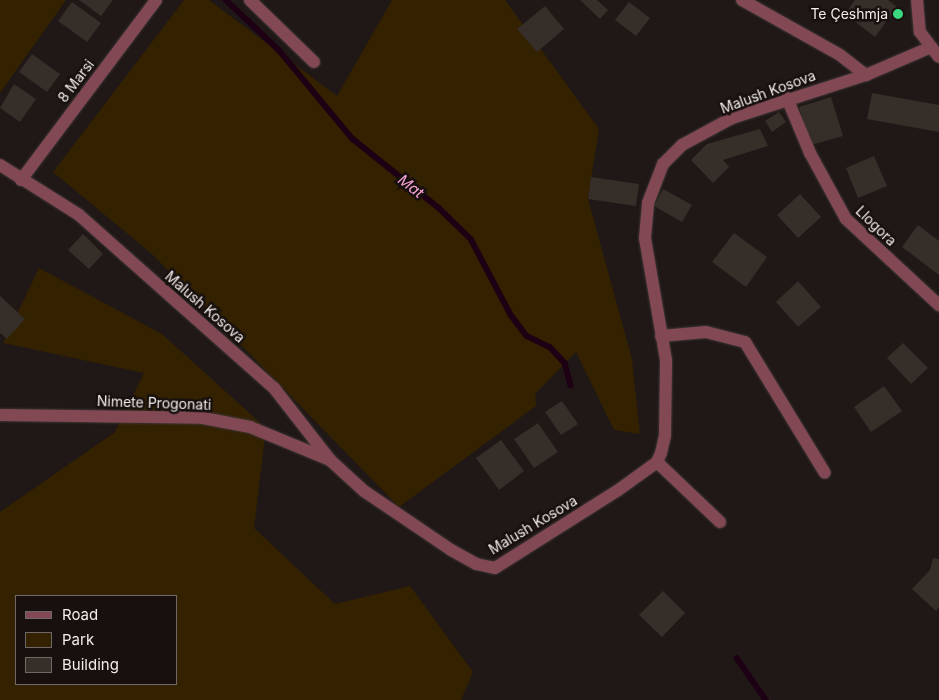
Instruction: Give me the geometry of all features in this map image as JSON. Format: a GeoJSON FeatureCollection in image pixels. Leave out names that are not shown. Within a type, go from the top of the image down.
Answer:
{"type":"FeatureCollection","features":[{"type":"Feature","properties":{"kind":"street","name":"8 Marsi"},"geometry":{"type":"LineString","coordinates":[[21,180],[156,0]]}},
{"type":"Feature","properties":{"kind":"street"},"geometry":{"type":"LineString","coordinates":[[250,0],[314,62]]}},
{"type":"Feature","properties":{"kind":"street"},"geometry":{"type":"LineString","coordinates":[[742,0],[840,55],[866,75]]}},
{"type":"Feature","properties":{"kind":"street"},"geometry":{"type":"LineString","coordinates":[[916,0],[920,32],[935,52]]}},
{"type":"Feature","properties":{"kind":"street","name":"Malush Kosova"},"geometry":{"type":"LineString","coordinates":[[0,165],[79,215],[274,388],[330,460],[364,491],[451,550],[486,567],[502,564],[657,462],[665,436],[666,360],[645,238],[648,203],[663,164],[682,145],[732,118],[787,98],[935,52]]}},
{"type":"Feature","properties":{"kind":"street","name":"Llogora"},"geometry":{"type":"LineString","coordinates":[[787,98],[810,153],[846,219],[939,305]]}},
{"type":"Feature","properties":{"kind":"street"},"geometry":{"type":"LineString","coordinates":[[661,336],[706,332],[745,342],[826,473]]}},
{"type":"Feature","properties":{"kind":"street","name":"Nimete Progonati"},"geometry":{"type":"LineString","coordinates":[[0,415],[203,418],[250,427],[330,460]]}},
{"type":"Feature","properties":{"kind":"street"},"geometry":{"type":"LineString","coordinates":[[657,462],[720,522]]}},
{"type":"Feature","properties":{"kind":"green space"},"geometry":{"type":"Polygon","coordinates":[[[0,0],[66,0],[0,93],[0,0]]]}},
{"type":"Feature","properties":{"kind":"green space"},"geometry":{"type":"Polygon","coordinates":[[[184,0],[209,0],[337,96],[392,0],[505,0],[599,129],[588,199],[632,359],[640,434],[614,430],[576,352],[535,394],[536,406],[399,507],[152,254],[53,172],[184,0]]]}},
{"type":"Feature","properties":{"kind":"green space"},"geometry":{"type":"Polygon","coordinates":[[[39,268],[162,334],[266,428],[254,528],[335,604],[410,586],[473,672],[461,700],[0,700],[0,512],[115,432],[144,373],[3,343],[39,268]]]}},
{"type":"Feature","properties":{"kind":"building"},"geometry":{"type":"Polygon","coordinates":[[[79,0],[113,0],[101,16],[79,0]]]}},
{"type":"Feature","properties":{"kind":"building"},"geometry":{"type":"Polygon","coordinates":[[[580,0],[597,0],[608,10],[600,19],[580,0]]]}},
{"type":"Feature","properties":{"kind":"building"},"geometry":{"type":"Polygon","coordinates":[[[855,0],[888,0],[897,7],[875,37],[845,14],[855,0]]]}},
{"type":"Feature","properties":{"kind":"building"},"geometry":{"type":"Polygon","coordinates":[[[72,2],[101,23],[87,42],[58,21],[72,2]]]}},
{"type":"Feature","properties":{"kind":"building"},"geometry":{"type":"Polygon","coordinates":[[[629,2],[650,18],[636,36],[615,20],[629,2]]]}},
{"type":"Feature","properties":{"kind":"building"},"geometry":{"type":"Polygon","coordinates":[[[545,6],[564,29],[537,52],[517,29],[545,6]]]}},
{"type":"Feature","properties":{"kind":"building"},"geometry":{"type":"Polygon","coordinates":[[[32,54],[60,74],[47,92],[19,72],[32,54]]]}},
{"type":"Feature","properties":{"kind":"building"},"geometry":{"type":"Polygon","coordinates":[[[14,84],[36,99],[20,122],[0,108],[14,84]]]}},
{"type":"Feature","properties":{"kind":"building"},"geometry":{"type":"Polygon","coordinates":[[[872,93],[939,105],[939,132],[867,119],[872,93]]]}},
{"type":"Feature","properties":{"kind":"building"},"geometry":{"type":"Polygon","coordinates":[[[831,97],[843,136],[811,145],[799,107],[831,97]]]}},
{"type":"Feature","properties":{"kind":"building"},"geometry":{"type":"Polygon","coordinates":[[[779,112],[786,122],[772,132],[765,121],[779,112]]]}},
{"type":"Feature","properties":{"kind":"building"},"geometry":{"type":"Polygon","coordinates":[[[760,129],[768,146],[723,160],[729,167],[713,183],[691,160],[707,144],[760,129]]]}},
{"type":"Feature","properties":{"kind":"building"},"geometry":{"type":"Polygon","coordinates":[[[874,156],[887,186],[858,198],[846,168],[874,156]]]}},
{"type":"Feature","properties":{"kind":"building"},"geometry":{"type":"Polygon","coordinates":[[[591,177],[639,184],[636,206],[588,199],[591,177]]]}},
{"type":"Feature","properties":{"kind":"building"},"geometry":{"type":"Polygon","coordinates":[[[663,189],[692,205],[682,222],[654,206],[663,189]]]}},
{"type":"Feature","properties":{"kind":"building"},"geometry":{"type":"Polygon","coordinates":[[[800,194],[821,217],[798,238],[777,215],[800,194]]]}},
{"type":"Feature","properties":{"kind":"building"},"geometry":{"type":"Polygon","coordinates":[[[918,225],[939,241],[939,275],[902,247],[918,225]]]}},
{"type":"Feature","properties":{"kind":"building"},"geometry":{"type":"Polygon","coordinates":[[[734,233],[767,257],[746,287],[712,262],[734,233]]]}},
{"type":"Feature","properties":{"kind":"building"},"geometry":{"type":"Polygon","coordinates":[[[83,234],[103,254],[89,269],[68,250],[83,234]]]}},
{"type":"Feature","properties":{"kind":"building"},"geometry":{"type":"Polygon","coordinates":[[[798,281],[821,307],[798,327],[776,302],[798,281]]]}},
{"type":"Feature","properties":{"kind":"building"},"geometry":{"type":"Polygon","coordinates":[[[0,296],[25,319],[7,339],[0,333],[0,296]]]}},
{"type":"Feature","properties":{"kind":"building"},"geometry":{"type":"Polygon","coordinates":[[[903,343],[928,368],[911,384],[887,358],[903,343]]]}},
{"type":"Feature","properties":{"kind":"building"},"geometry":{"type":"Polygon","coordinates":[[[884,386],[902,411],[871,432],[854,407],[884,386]]]}},
{"type":"Feature","properties":{"kind":"building"},"geometry":{"type":"Polygon","coordinates":[[[562,401],[578,424],[561,435],[545,412],[562,401]]]}},
{"type":"Feature","properties":{"kind":"building"},"geometry":{"type":"Polygon","coordinates":[[[538,423],[558,452],[534,468],[514,439],[538,423]]]}},
{"type":"Feature","properties":{"kind":"building"},"geometry":{"type":"Polygon","coordinates":[[[501,440],[524,471],[499,490],[476,458],[501,440]]]}},
{"type":"Feature","properties":{"kind":"building"},"geometry":{"type":"Polygon","coordinates":[[[933,558],[939,559],[939,607],[936,611],[912,589],[930,570],[933,558]]]}},
{"type":"Feature","properties":{"kind":"building"},"geometry":{"type":"Polygon","coordinates":[[[663,591],[685,613],[662,637],[639,615],[663,591]]]}},
{"type":"Feature","properties":{"kind":"waterway","name":"Mat"},"geometry":{"type":"LineString","coordinates":[[226,0],[279,50],[353,139],[439,208],[471,239],[511,315],[527,336],[550,347],[565,363],[571,385]]}},
{"type":"Feature","properties":{"kind":"waterway","name":"Mat"},"geometry":{"type":"LineString","coordinates":[[737,658],[766,700]]}},
{"type":"Feature","properties":{"kind":"place","name":"Te Çeshmja"},"geometry":{"type":"Point","coordinates":[898,14]}}]}
